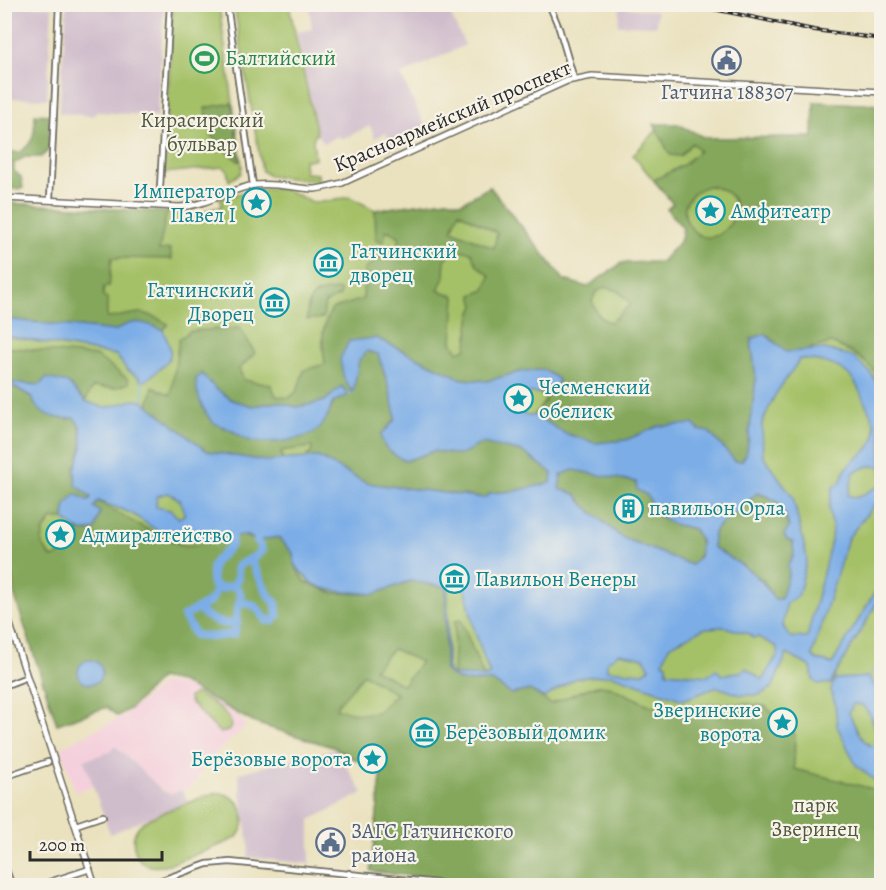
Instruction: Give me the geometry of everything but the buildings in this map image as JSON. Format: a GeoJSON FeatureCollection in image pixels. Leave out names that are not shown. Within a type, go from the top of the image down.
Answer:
{"type":"FeatureCollection","features":[{"type":"Feature","properties":{"kind":"main road","name":"Красноармейский проспект"},"geometry":{"type":"LineString","coordinates":[[4,198],[189,207],[253,185],[277,184],[312,189],[342,183],[574,79],[592,76],[882,92]]}},
{"type":"Feature","properties":{"kind":"main road"},"geometry":{"type":"LineString","coordinates":[[4,606],[95,885]]}},
{"type":"Feature","properties":{"kind":"street"},"geometry":{"type":"LineString","coordinates":[[50,199],[59,4]]}},
{"type":"Feature","properties":{"kind":"street"},"geometry":{"type":"LineString","coordinates":[[159,206],[170,4]]}},
{"type":"Feature","properties":{"kind":"street"},"geometry":{"type":"LineString","coordinates":[[227,4],[253,185]]}},
{"type":"Feature","properties":{"kind":"street"},"geometry":{"type":"LineString","coordinates":[[549,4],[559,28],[574,79]]}},
{"type":"Feature","properties":{"kind":"street"},"geometry":{"type":"LineString","coordinates":[[4,686],[27,677]]}},
{"type":"Feature","properties":{"kind":"street"},"geometry":{"type":"LineString","coordinates":[[4,777],[48,762]]}},
{"type":"Feature","properties":{"kind":"street"},"geometry":{"type":"LineString","coordinates":[[75,825],[102,816]]}},
{"type":"Feature","properties":{"kind":"street"},"geometry":{"type":"LineString","coordinates":[[145,885],[207,864],[222,862],[468,885]]}},
{"type":"Feature","properties":{"kind":"street"},"geometry":{"type":"LineString","coordinates":[[4,864],[12,885]]}},
{"type":"Feature","properties":{"kind":"street"},"geometry":{"type":"LineString","coordinates":[[37,885],[90,868]]}},
{"type":"Feature","properties":{"kind":"street"},"geometry":{"type":"LineString","coordinates":[[349,873],[352,885]]}},
{"type":"Feature","properties":{"kind":"shaded area"},"geometry":{"type":"Polygon","coordinates":[[[5,5],[52,7],[47,99],[5,98],[5,5]]]}},
{"type":"Feature","properties":{"kind":"shaded area"},"geometry":{"type":"Polygon","coordinates":[[[67,5],[164,5],[157,116],[96,112],[94,116],[59,113],[67,5]]]}},
{"type":"Feature","properties":{"kind":"shaded area"},"geometry":{"type":"Polygon","coordinates":[[[309,5],[454,5],[453,11],[449,11],[465,45],[401,75],[428,132],[388,150],[384,141],[389,139],[386,133],[375,138],[370,126],[342,139],[338,136],[324,143],[318,134],[297,32],[312,29],[309,5]]]}},
{"type":"Feature","properties":{"kind":"shaded area"},"geometry":{"type":"Polygon","coordinates":[[[620,7],[657,11],[656,26],[618,25],[620,7]]]}},
{"type":"Feature","properties":{"kind":"shaded area"},"geometry":{"type":"Polygon","coordinates":[[[163,683],[182,685],[238,715],[246,726],[200,767],[202,771],[191,787],[170,794],[110,752],[84,760],[93,787],[75,792],[61,747],[125,715],[163,683]]]}},
{"type":"Feature","properties":{"kind":"shaded area"},"geometry":{"type":"Polygon","coordinates":[[[115,746],[163,791],[170,794],[182,790],[188,801],[110,834],[84,760],[110,752],[115,746]]]}},
{"type":"Feature","properties":{"kind":"shaded area"},"geometry":{"type":"Polygon","coordinates":[[[336,749],[363,793],[310,820],[310,864],[248,857],[249,846],[238,773],[336,749]]]}},
{"type":"Feature","properties":{"kind":"green space","name":"Кирасирский бульвар"},"geometry":{"type":"Polygon","coordinates":[[[173,5],[219,5],[242,166],[241,173],[229,181],[227,170],[223,167],[164,173],[173,5]]]}},
{"type":"Feature","properties":{"kind":"green space"},"geometry":{"type":"Polygon","coordinates":[[[234,5],[289,5],[317,134],[313,140],[315,159],[304,160],[305,173],[318,174],[318,181],[270,176],[262,171],[234,5]]]}},
{"type":"Feature","properties":{"kind":"green space","name":"парк Зверинец"},"geometry":{"type":"Polygon","coordinates":[[[814,102],[881,105],[881,885],[494,886],[371,871],[382,768],[354,759],[336,748],[255,723],[181,682],[160,678],[131,708],[117,716],[107,707],[57,724],[14,594],[11,564],[9,405],[5,386],[5,203],[187,214],[189,219],[210,209],[219,208],[222,204],[220,199],[274,188],[286,190],[315,203],[350,197],[375,210],[447,200],[461,203],[490,187],[564,280],[587,287],[622,263],[661,262],[681,240],[683,228],[667,209],[673,204],[633,155],[657,130],[687,129],[705,138],[813,137],[814,102]]]}},
{"type":"Feature","properties":{"kind":"green space"},"geometry":{"type":"Polygon","coordinates":[[[814,102],[881,105],[881,381],[860,358],[831,343],[801,351],[786,352],[766,334],[751,339],[756,379],[747,451],[742,461],[735,461],[709,432],[659,426],[626,440],[595,443],[564,433],[533,416],[546,400],[541,394],[555,389],[523,371],[487,381],[462,379],[376,338],[359,360],[367,351],[378,354],[396,419],[381,435],[406,461],[434,451],[460,454],[482,443],[523,452],[552,473],[551,483],[515,491],[491,493],[484,498],[366,483],[318,457],[308,458],[307,455],[311,454],[312,447],[281,451],[283,460],[265,461],[207,451],[148,406],[153,387],[171,395],[179,339],[190,331],[240,328],[255,353],[239,369],[244,380],[271,385],[276,396],[289,398],[297,391],[304,370],[325,364],[323,335],[325,323],[332,309],[363,299],[364,270],[382,255],[399,248],[399,236],[386,230],[384,242],[376,240],[375,210],[447,200],[461,203],[490,187],[564,280],[587,287],[622,263],[661,262],[681,240],[683,228],[667,209],[673,204],[654,180],[683,165],[699,151],[692,143],[680,156],[670,155],[654,124],[678,124],[705,138],[813,137],[814,102]],[[709,186],[688,199],[685,216],[698,234],[710,237],[721,233],[730,224],[735,213],[734,202],[726,192],[709,186]],[[459,212],[452,230],[494,248],[497,233],[459,212]],[[457,250],[445,259],[444,277],[438,290],[455,296],[452,342],[458,352],[466,349],[471,316],[475,306],[472,295],[485,290],[490,276],[477,265],[471,252],[457,250]],[[606,287],[596,292],[592,301],[601,317],[611,322],[631,304],[618,291],[606,287]],[[202,374],[213,422],[247,440],[326,419],[342,386],[325,401],[313,404],[296,407],[278,402],[253,406],[232,400],[215,388],[202,374]]]}},
{"type":"Feature","properties":{"kind":"green space"},"geometry":{"type":"Polygon","coordinates":[[[232,103],[240,161],[217,143],[211,135],[212,124],[205,108],[232,103]]]}},
{"type":"Feature","properties":{"kind":"green space"},"geometry":{"type":"Polygon","coordinates":[[[35,114],[50,115],[49,150],[41,157],[25,157],[14,163],[14,171],[21,177],[23,188],[5,190],[5,144],[13,152],[19,153],[29,145],[33,136],[35,114]]]}},
{"type":"Feature","properties":{"kind":"green space"},"geometry":{"type":"Polygon","coordinates":[[[5,203],[167,212],[159,250],[170,249],[172,259],[112,258],[109,286],[104,287],[103,296],[107,298],[107,318],[144,313],[168,324],[163,330],[144,323],[133,323],[115,331],[5,319],[5,203]]]}},
{"type":"Feature","properties":{"kind":"green space"},"geometry":{"type":"Polygon","coordinates":[[[340,290],[340,296],[325,303],[323,318],[307,320],[308,304],[314,296],[325,291],[340,290]]]}},
{"type":"Feature","properties":{"kind":"green space","name":"парк Зверинец"},"geometry":{"type":"Polygon","coordinates":[[[5,347],[96,356],[128,379],[129,383],[115,388],[93,387],[85,401],[68,384],[41,385],[6,382],[68,419],[74,418],[81,430],[81,450],[75,469],[91,497],[89,501],[66,504],[64,519],[52,519],[43,532],[42,544],[52,558],[59,555],[79,535],[76,530],[89,532],[93,507],[98,501],[154,533],[185,545],[195,545],[237,535],[257,541],[278,537],[293,553],[294,564],[305,582],[333,593],[374,594],[410,581],[446,587],[445,670],[456,679],[473,682],[492,681],[511,694],[530,690],[551,704],[601,685],[611,687],[649,705],[665,709],[717,704],[765,706],[795,735],[794,769],[881,791],[881,885],[494,886],[371,871],[382,768],[354,759],[336,748],[255,723],[181,682],[160,678],[131,708],[117,716],[107,707],[57,724],[14,594],[11,564],[9,405],[5,386],[5,347]],[[393,649],[374,669],[403,685],[421,662],[393,649]],[[364,674],[336,709],[361,714],[377,712],[396,694],[364,674]]]}},
{"type":"Feature","properties":{"kind":"green space"},"geometry":{"type":"Polygon","coordinates":[[[573,469],[636,482],[647,494],[656,514],[673,524],[694,529],[701,548],[698,556],[691,565],[621,537],[584,505],[576,494],[559,489],[561,475],[573,469]]]}},
{"type":"Feature","properties":{"kind":"green space"},"geometry":{"type":"Polygon","coordinates":[[[757,493],[773,499],[782,506],[793,542],[794,555],[788,566],[789,573],[781,599],[774,599],[763,580],[713,547],[714,534],[718,526],[757,493]]]}},
{"type":"Feature","properties":{"kind":"green space"},"geometry":{"type":"Polygon","coordinates":[[[461,620],[484,677],[453,675],[455,621],[461,620]]]}},
{"type":"Feature","properties":{"kind":"green space"},"geometry":{"type":"Polygon","coordinates":[[[195,693],[227,715],[232,726],[228,731],[220,733],[190,702],[189,697],[195,693]]]}},
{"type":"Feature","properties":{"kind":"green space"},"geometry":{"type":"Polygon","coordinates":[[[221,793],[234,799],[242,810],[243,823],[237,837],[171,864],[152,866],[144,863],[138,857],[134,839],[135,832],[141,824],[167,811],[212,794],[221,793]]]}},
{"type":"Feature","properties":{"kind":"water"},"geometry":{"type":"Polygon","coordinates":[[[5,319],[115,331],[128,324],[144,323],[163,330],[169,343],[169,358],[148,379],[141,381],[139,377],[127,370],[116,355],[5,336],[5,319]]]}},
{"type":"Feature","properties":{"kind":"water"},"geometry":{"type":"Polygon","coordinates":[[[765,334],[786,352],[825,349],[853,357],[870,372],[881,389],[881,467],[869,466],[854,472],[848,495],[856,498],[881,485],[881,501],[874,505],[848,538],[812,655],[816,659],[832,664],[881,582],[881,596],[830,684],[818,684],[813,680],[811,667],[787,654],[772,688],[759,695],[741,695],[717,687],[683,700],[612,675],[576,678],[544,698],[530,690],[511,694],[492,681],[467,682],[456,679],[445,670],[446,587],[410,581],[374,594],[323,588],[310,582],[294,564],[293,553],[278,537],[257,541],[246,535],[189,540],[156,530],[131,513],[98,501],[94,507],[100,512],[95,529],[78,530],[64,519],[66,504],[76,494],[89,501],[91,497],[76,485],[75,469],[82,450],[81,427],[74,418],[54,417],[42,412],[31,396],[5,382],[40,385],[46,378],[68,383],[85,401],[105,408],[134,400],[143,401],[207,451],[265,461],[318,457],[366,483],[484,498],[491,493],[515,491],[551,483],[552,473],[523,452],[482,443],[460,455],[434,451],[405,461],[393,454],[386,448],[381,435],[396,419],[378,354],[367,351],[359,360],[353,393],[344,379],[340,359],[349,341],[376,338],[462,379],[487,381],[523,371],[544,370],[558,379],[558,385],[542,393],[509,393],[505,398],[508,406],[525,415],[537,416],[564,433],[595,443],[626,440],[659,426],[693,424],[699,430],[709,432],[735,461],[742,461],[747,451],[756,379],[751,339],[765,334]],[[800,359],[775,395],[762,423],[763,456],[793,497],[807,558],[799,594],[786,605],[783,626],[790,637],[807,638],[831,541],[832,527],[829,508],[833,487],[841,481],[852,462],[871,444],[875,426],[852,378],[841,369],[828,363],[800,359]],[[573,470],[561,475],[559,489],[576,494],[584,505],[621,537],[691,565],[699,558],[701,541],[694,529],[673,524],[656,514],[647,495],[637,490],[636,482],[573,470]],[[168,493],[157,496],[156,507],[170,510],[179,518],[184,515],[180,501],[168,493]],[[757,493],[715,530],[713,547],[747,568],[767,588],[774,599],[781,599],[789,573],[788,566],[794,555],[793,542],[787,540],[784,535],[789,527],[782,509],[775,501],[757,493]],[[455,573],[449,576],[450,586],[448,588],[447,669],[452,675],[485,677],[490,675],[474,629],[466,591],[458,584],[455,573]],[[724,627],[705,628],[669,646],[663,662],[667,664],[667,672],[708,676],[716,669],[722,675],[743,671],[746,668],[762,680],[778,654],[777,647],[758,637],[753,638],[749,634],[724,627]],[[619,653],[607,662],[607,670],[642,673],[650,668],[644,658],[619,653]]]}},
{"type":"Feature","properties":{"kind":"water"},"geometry":{"type":"Polygon","coordinates":[[[202,374],[215,388],[232,400],[253,406],[278,402],[296,407],[313,404],[325,401],[342,386],[348,395],[333,402],[323,424],[311,434],[292,440],[252,441],[209,418],[200,402],[197,390],[196,379],[202,374]]]}},
{"type":"Feature","properties":{"kind":"water"},"geometry":{"type":"Polygon","coordinates":[[[90,660],[95,661],[101,667],[101,677],[95,683],[90,684],[85,683],[79,677],[78,672],[79,667],[85,661],[90,660]]]}},
{"type":"Feature","properties":{"kind":"water"},"geometry":{"type":"Polygon","coordinates":[[[868,677],[881,692],[881,774],[878,779],[874,780],[856,765],[837,726],[835,703],[831,692],[835,679],[868,677]],[[853,704],[849,713],[861,736],[872,746],[876,738],[875,728],[872,718],[862,705],[853,704]]]}},
{"type":"Feature","properties":{"kind":"waterway"},"geometry":{"type":"LineString","coordinates":[[143,381],[143,401]]}},
{"type":"Feature","properties":{"kind":"waterway"},"geometry":{"type":"LineString","coordinates":[[348,395],[353,393]]}},
{"type":"Feature","properties":{"kind":"waterway"},"geometry":{"type":"LineString","coordinates":[[232,535],[231,545],[215,561],[212,569],[213,585],[220,589],[234,585],[238,578],[237,567],[262,550],[257,541]]}},
{"type":"Feature","properties":{"kind":"waterway"},"geometry":{"type":"LineString","coordinates":[[241,603],[253,605],[266,620],[273,621],[277,616],[276,603],[269,596],[250,559]]}},
{"type":"Feature","properties":{"kind":"waterway"},"geometry":{"type":"LineString","coordinates":[[217,587],[211,601],[184,616],[195,635],[212,637],[234,634],[240,599],[240,592],[234,585]]}},
{"type":"Feature","properties":{"kind":"waterway"},"geometry":{"type":"LineString","coordinates":[[198,609],[216,621],[226,624],[237,623]]}},
{"type":"Feature","properties":{"kind":"waterway"},"geometry":{"type":"LineString","coordinates":[[869,677],[882,661]]}},
{"type":"Feature","properties":{"kind":"railway"},"geometry":{"type":"LineString","coordinates":[[689,4],[814,30],[882,39]]}},
{"type":"Feature","properties":{"kind":"place","name":"Балтийский"},"geometry":{"type":"Point","coordinates":[204,58]}},
{"type":"Feature","properties":{"kind":"place","name":"Гатчина 188307"},"geometry":{"type":"Point","coordinates":[727,61]}},
{"type":"Feature","properties":{"kind":"place","name":"Император Павел I"},"geometry":{"type":"Point","coordinates":[257,203]}},
{"type":"Feature","properties":{"kind":"place","name":"Амфитеатр"},"geometry":{"type":"Point","coordinates":[710,211]}},
{"type":"Feature","properties":{"kind":"place","name":"Гатчинский дворец"},"geometry":{"type":"Point","coordinates":[329,263]}},
{"type":"Feature","properties":{"kind":"place","name":"Гатчинский Дворец"},"geometry":{"type":"Point","coordinates":[275,302]}},
{"type":"Feature","properties":{"kind":"place","name":"Чесменский обелиск"},"geometry":{"type":"Point","coordinates":[518,399]}},
{"type":"Feature","properties":{"kind":"place","name":"павильон Орла"},"geometry":{"type":"Point","coordinates":[628,508]}},
{"type":"Feature","properties":{"kind":"place","name":"Адмиралтейство"},"geometry":{"type":"Point","coordinates":[61,535]}},
{"type":"Feature","properties":{"kind":"place","name":"Павильон Венеры"},"geometry":{"type":"Point","coordinates":[454,579]}},
{"type":"Feature","properties":{"kind":"place","name":"Зверинские ворота"},"geometry":{"type":"Point","coordinates":[782,722]}},
{"type":"Feature","properties":{"kind":"place","name":"Берёзовый домик"},"geometry":{"type":"Point","coordinates":[424,732]}},
{"type":"Feature","properties":{"kind":"place","name":"Берёзовые ворота"},"geometry":{"type":"Point","coordinates":[373,759]}},
{"type":"Feature","properties":{"kind":"place","name":"ЗАГС Гатчинского района"},"geometry":{"type":"Point","coordinates":[330,843]}}]}
